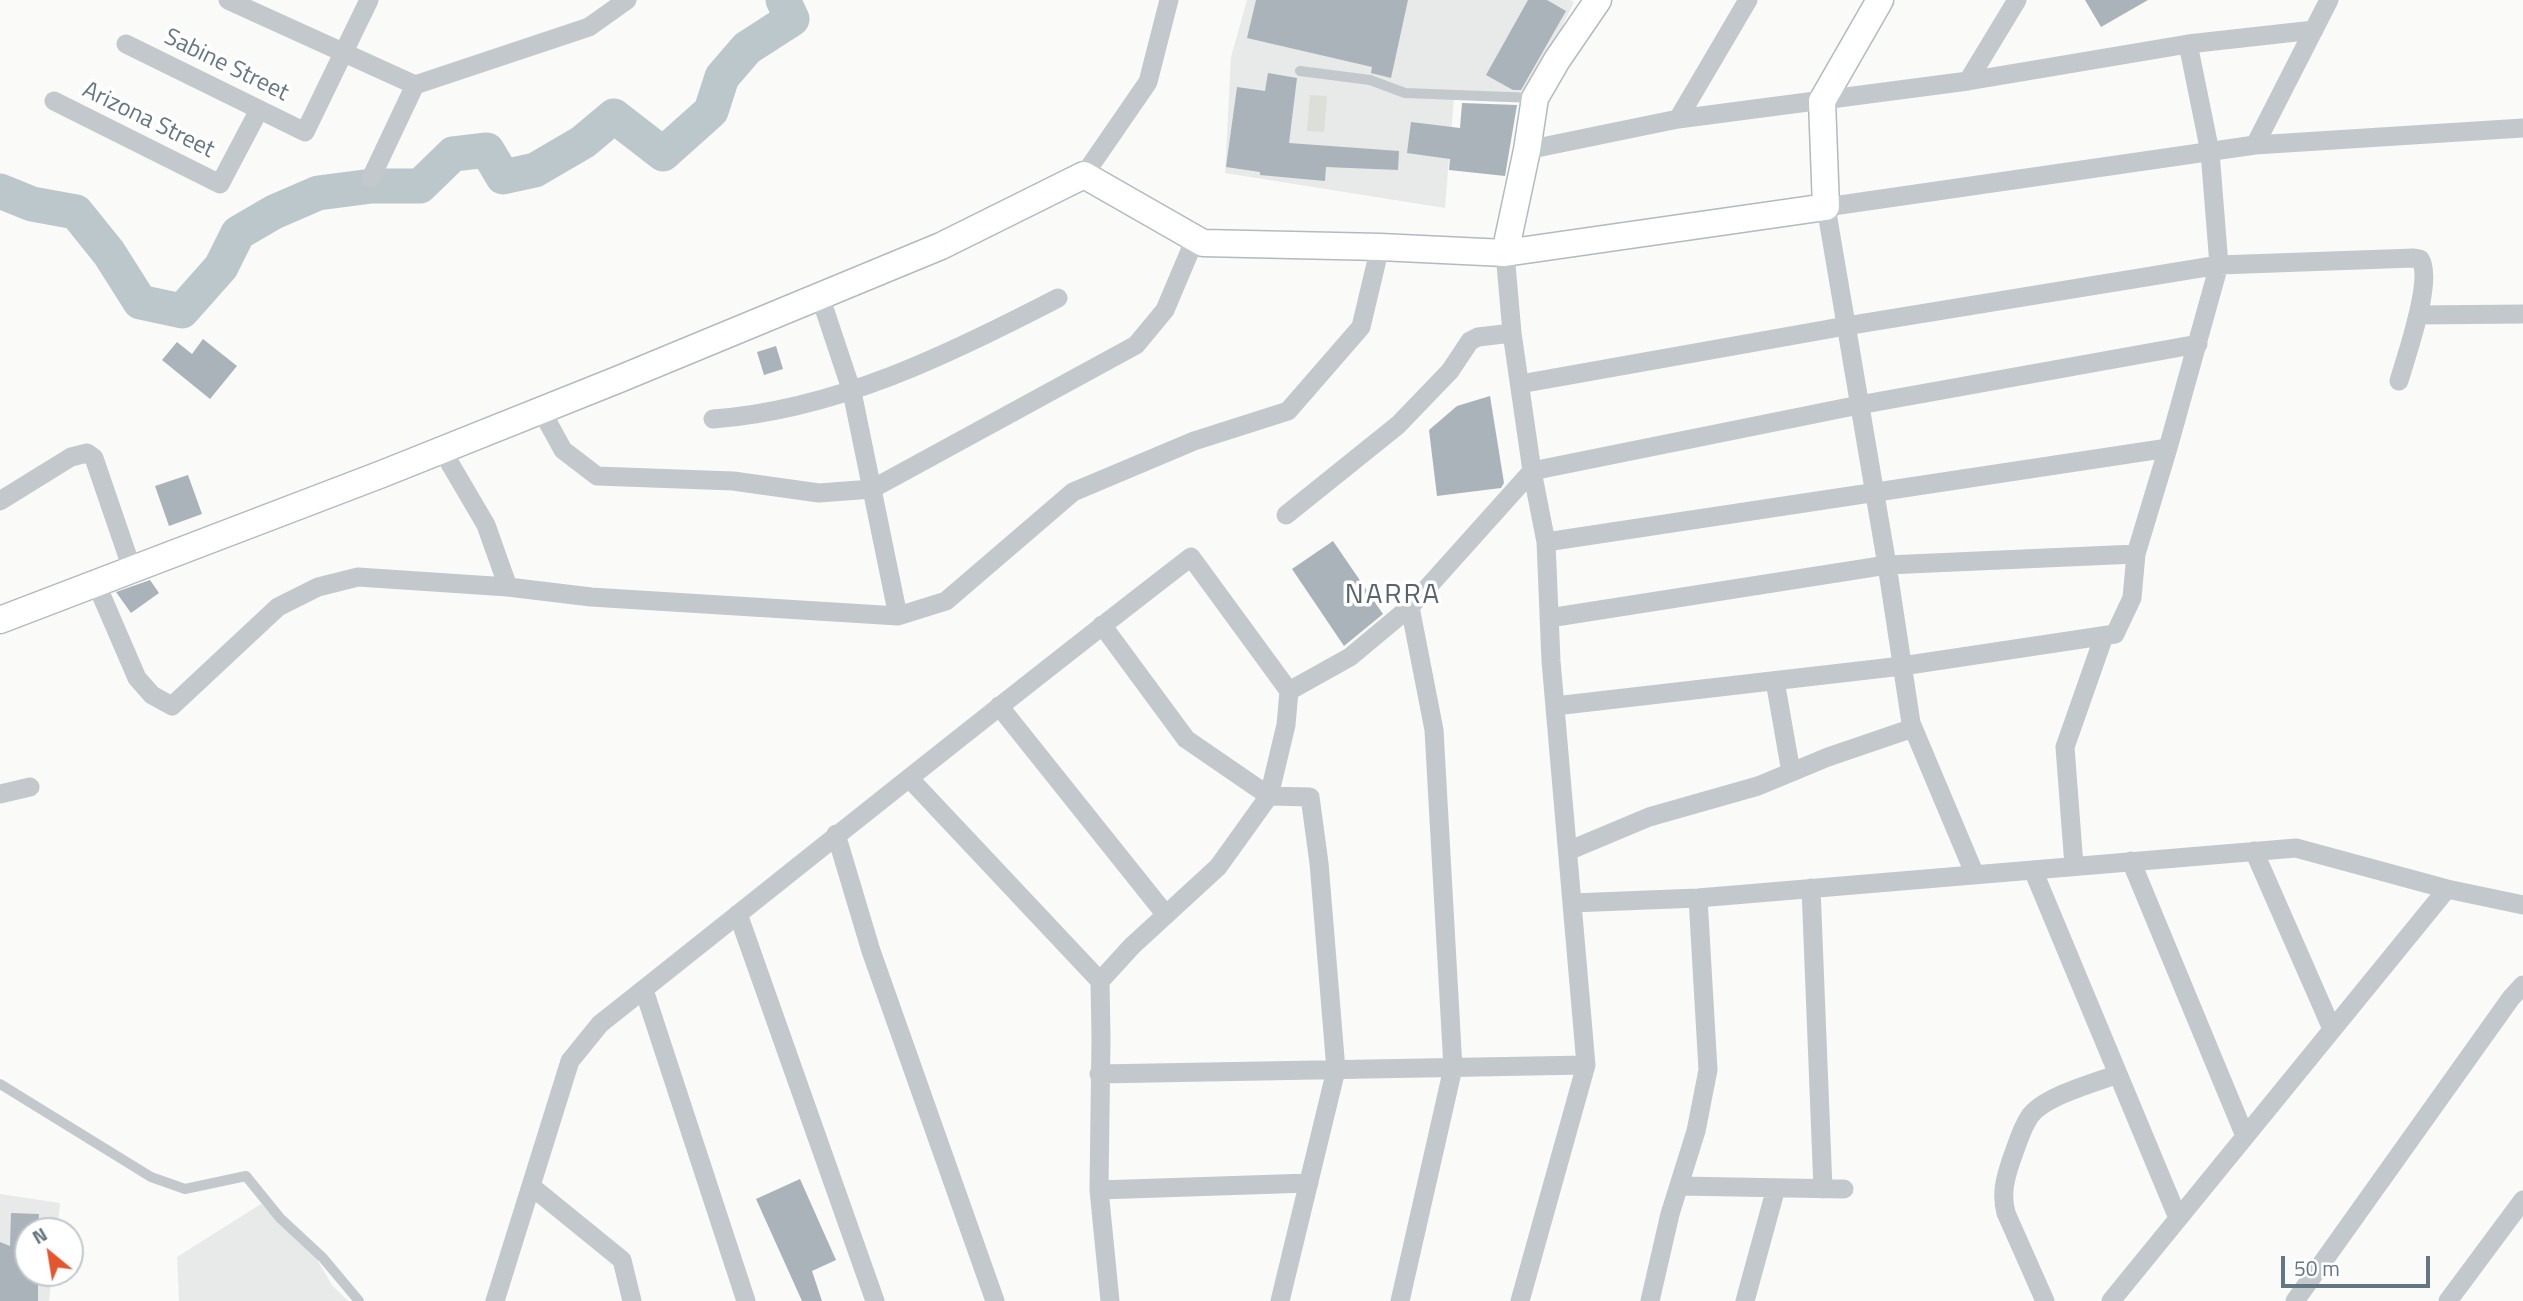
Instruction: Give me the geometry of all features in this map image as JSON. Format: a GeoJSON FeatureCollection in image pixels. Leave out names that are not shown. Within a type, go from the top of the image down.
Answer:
{"type":"FeatureCollection","features":[{"type":"Feature","properties":{"kind":"street"},"geometry":{"type":"LineString","coordinates":[[228,0],[415,85],[589,27],[627,0]]}},
{"type":"Feature","properties":{"kind":"street"},"geometry":{"type":"LineString","coordinates":[[343,53],[369,0]]}},
{"type":"Feature","properties":{"kind":"street"},"geometry":{"type":"LineString","coordinates":[[0,620],[442,450],[821,296],[942,246],[1084,175],[1147,82],[1168,0]]}},
{"type":"Feature","properties":{"kind":"street"},"geometry":{"type":"LineString","coordinates":[[1520,1301],[1586,1065],[1555,706],[1546,542],[1532,471],[1512,333],[1505,253],[1535,98],[1598,0]]}},
{"type":"Feature","properties":{"kind":"street"},"geometry":{"type":"LineString","coordinates":[[1678,119],[1748,0]]}},
{"type":"Feature","properties":{"kind":"street"},"geometry":{"type":"LineString","coordinates":[[1880,0],[1822,101],[1826,207],[1913,728],[1975,875]]}},
{"type":"Feature","properties":{"kind":"street"},"geometry":{"type":"LineString","coordinates":[[1968,81],[2017,0]]}},
{"type":"Feature","properties":{"kind":"street"},"geometry":{"type":"LineString","coordinates":[[2255,145],[2329,0]]}},
{"type":"Feature","properties":{"kind":"street"},"geometry":{"type":"LineString","coordinates":[[1527,150],[1678,119],[1968,81],[2188,44],[2314,30]]}},
{"type":"Feature","properties":{"kind":"street","name":"Sabine Street"},"geometry":{"type":"LineString","coordinates":[[126,44],[305,132],[343,53]]}},
{"type":"Feature","properties":{"kind":"street"},"geometry":{"type":"LineString","coordinates":[[1555,706],[1902,666],[2115,634],[2132,598],[2136,554],[2219,265],[2210,152],[2188,44]]}},
{"type":"Feature","properties":{"kind":"street"},"geometry":{"type":"LineString","coordinates":[[370,178],[415,85]]}},
{"type":"Feature","properties":{"kind":"street","name":"Arizona Street"},"geometry":{"type":"LineString","coordinates":[[54,102],[220,184],[260,110]]}},
{"type":"Feature","properties":{"kind":"street"},"geometry":{"type":"LineString","coordinates":[[1084,175],[1203,243],[1505,253],[2255,145],[2523,128]]}},
{"type":"Feature","properties":{"kind":"street"},"geometry":{"type":"LineString","coordinates":[[541,410],[564,450],[597,476],[733,481],[819,493],[872,489],[1136,345],[1166,310],[1195,239]]}},
{"type":"Feature","properties":{"kind":"street"},"geometry":{"type":"LineString","coordinates":[[96,583],[137,678],[152,695],[172,706],[278,607],[318,587],[358,577],[508,587],[591,597],[898,616],[946,601],[1073,492],[1194,441],[1288,411],[1361,327],[1380,247]]}},
{"type":"Feature","properties":{"kind":"street"},"geometry":{"type":"LineString","coordinates":[[1520,384],[1846,326],[2219,265],[2420,259],[2426,272],[2418,316],[2399,381]]}},
{"type":"Feature","properties":{"kind":"street"},"geometry":{"type":"LineString","coordinates":[[821,296],[852,392],[898,616]]}},
{"type":"Feature","properties":{"kind":"street"},"geometry":{"type":"LineString","coordinates":[[713,419],[741,417],[852,392],[924,362],[1058,298]]}},
{"type":"Feature","properties":{"kind":"street"},"geometry":{"type":"LineString","coordinates":[[2418,316],[2523,314]]}},
{"type":"Feature","properties":{"kind":"street"},"geometry":{"type":"LineString","coordinates":[[1286,515],[1398,425],[1450,371],[1470,341],[1478,337],[1512,333]]}},
{"type":"Feature","properties":{"kind":"street"},"geometry":{"type":"LineString","coordinates":[[1289,691],[1350,657],[1410,607],[1532,471],[1859,405],[2198,344]]}},
{"type":"Feature","properties":{"kind":"street"},"geometry":{"type":"LineString","coordinates":[[1546,542],[2168,448]]}},
{"type":"Feature","properties":{"kind":"street"},"geometry":{"type":"LineString","coordinates":[[442,450],[486,525],[508,587]]}},
{"type":"Feature","properties":{"kind":"street"},"geometry":{"type":"LineString","coordinates":[[0,501],[71,457],[87,453],[93,458],[132,569]]}},
{"type":"Feature","properties":{"kind":"street"},"geometry":{"type":"LineString","coordinates":[[1549,618],[1887,565],[2136,554]]}},
{"type":"Feature","properties":{"kind":"street"},"geometry":{"type":"LineString","coordinates":[[495,1301],[570,1061],[600,1024],[836,834],[1191,557],[1289,691],[1286,725],[1269,796],[1218,867],[1132,946],[1100,981]]}},
{"type":"Feature","properties":{"kind":"street"},"geometry":{"type":"LineString","coordinates":[[1400,1301],[1453,1068],[1434,730],[1410,607]]}},
{"type":"Feature","properties":{"kind":"street"},"geometry":{"type":"LineString","coordinates":[[1102,625],[1186,739],[1269,796],[1310,797],[1319,863],[1336,1070],[1280,1301]]}},
{"type":"Feature","properties":{"kind":"street"},"geometry":{"type":"LineString","coordinates":[[2074,866],[2065,747],[2104,636]]}},
{"type":"Feature","properties":{"kind":"street"},"geometry":{"type":"LineString","coordinates":[[1775,681],[1791,772]]}},
{"type":"Feature","properties":{"kind":"street"},"geometry":{"type":"LineString","coordinates":[[999,706],[1166,915]]}},
{"type":"Feature","properties":{"kind":"street"},"geometry":{"type":"LineString","coordinates":[[1568,851],[1649,817],[1758,786],[1913,728]]}},
{"type":"Feature","properties":{"kind":"street"},"geometry":{"type":"LineString","coordinates":[[909,778],[1100,981],[1099,1190],[1110,1301]]}},
{"type":"Feature","properties":{"kind":"street"},"geometry":{"type":"LineString","coordinates":[[0,794],[30,788]]}},
{"type":"Feature","properties":{"kind":"street"},"geometry":{"type":"LineString","coordinates":[[836,834],[871,951],[995,1301]]}},
{"type":"Feature","properties":{"kind":"street"},"geometry":{"type":"LineString","coordinates":[[1572,903],[1698,898],[2295,848],[2447,889],[2523,905]]}},
{"type":"Feature","properties":{"kind":"street"},"geometry":{"type":"LineString","coordinates":[[2254,851],[2332,1029]]}},
{"type":"Feature","properties":{"kind":"street"},"geometry":{"type":"LineString","coordinates":[[2131,861],[2245,1136]]}},
{"type":"Feature","properties":{"kind":"street"},"geometry":{"type":"LineString","coordinates":[[2033,870],[2178,1218]]}},
{"type":"Feature","properties":{"kind":"street"},"geometry":{"type":"LineString","coordinates":[[1811,888],[1823,1189]]}},
{"type":"Feature","properties":{"kind":"street"},"geometry":{"type":"LineString","coordinates":[[2111,1301],[2447,889]]}},
{"type":"Feature","properties":{"kind":"street"},"geometry":{"type":"LineString","coordinates":[[1650,1301],[1696,1131],[1709,1070],[1698,898]]}},
{"type":"Feature","properties":{"kind":"street"},"geometry":{"type":"LineString","coordinates":[[738,914],[875,1301]]}},
{"type":"Feature","properties":{"kind":"street"},"geometry":{"type":"LineString","coordinates":[[2295,1301],[2511,998],[2523,985]]}},
{"type":"Feature","properties":{"kind":"street"},"geometry":{"type":"LineString","coordinates":[[644,990],[746,1301]]}},
{"type":"Feature","properties":{"kind":"street"},"geometry":{"type":"LineString","coordinates":[[1099,1074],[1586,1065]]}},
{"type":"Feature","properties":{"kind":"street"},"geometry":{"type":"LineString","coordinates":[[2045,1301],[2006,1213],[2002,1198],[2008,1170],[2023,1128],[2032,1113],[2049,1101],[2118,1074]]}},
{"type":"Feature","properties":{"kind":"street"},"geometry":{"type":"LineString","coordinates":[[1099,1190],[1309,1183]]}},
{"type":"Feature","properties":{"kind":"street"},"geometry":{"type":"LineString","coordinates":[[531,1186],[622,1260],[632,1301]]}},
{"type":"Feature","properties":{"kind":"street"},"geometry":{"type":"LineString","coordinates":[[1679,1186],[1844,1189]]}},
{"type":"Feature","properties":{"kind":"street"},"geometry":{"type":"LineString","coordinates":[[1745,1301],[1776,1188]]}},
{"type":"Feature","properties":{"kind":"street"},"geometry":{"type":"LineString","coordinates":[[2448,1301],[2523,1200]]}},
{"type":"Feature","properties":{"kind":"lane"},"geometry":{"type":"LineString","coordinates":[[1300,71],[1370,80],[1405,93],[1535,98]]}},
{"type":"Feature","properties":{"kind":"lane"},"geometry":{"type":"LineString","coordinates":[[0,1084],[151,1177],[185,1189],[246,1176],[280,1219],[323,1258],[359,1301]]}},
{"type":"Feature","properties":{"kind":"shaded area"},"geometry":{"type":"Polygon","coordinates":[[[1247,0],[1574,2],[1526,101],[1454,98],[1445,208],[1225,173],[1231,57],[1247,0]]]}},
{"type":"Feature","properties":{"kind":"shaded area"},"geometry":{"type":"Polygon","coordinates":[[[1310,95],[1327,96],[1324,132],[1307,131],[1310,95]]]}},
{"type":"Feature","properties":{"kind":"shaded area"},"geometry":{"type":"Polygon","coordinates":[[[0,1194],[60,1203],[58,1217],[14,1217],[14,1287],[50,1287],[49,1301],[0,1301],[0,1194]]]}},
{"type":"Feature","properties":{"kind":"shaded area"},"geometry":{"type":"Polygon","coordinates":[[[261,1204],[315,1256],[332,1285],[348,1301],[179,1301],[177,1257],[261,1204]]]}},
{"type":"Feature","properties":{"kind":"building"},"geometry":{"type":"Polygon","coordinates":[[[1256,0],[1408,0],[1391,78],[1371,73],[1372,67],[1247,38],[1256,0]]]}},
{"type":"Feature","properties":{"kind":"building"},"geometry":{"type":"Polygon","coordinates":[[[1528,0],[1547,0],[1566,11],[1521,90],[1513,90],[1486,75],[1528,0]]]}},
{"type":"Feature","properties":{"kind":"building"},"geometry":{"type":"Polygon","coordinates":[[[2085,0],[2148,0],[2101,27],[2085,0]]]}},
{"type":"Feature","properties":{"kind":"building"},"geometry":{"type":"Polygon","coordinates":[[[1268,73],[1297,78],[1289,143],[1399,151],[1398,170],[1326,167],[1325,181],[1260,175],[1260,172],[1226,167],[1237,87],[1265,91],[1268,73]]]}},
{"type":"Feature","properties":{"kind":"building"},"geometry":{"type":"Polygon","coordinates":[[[1462,103],[1517,105],[1505,176],[1449,170],[1450,159],[1407,153],[1411,122],[1460,128],[1462,103]]]}},
{"type":"Feature","properties":{"kind":"building"},"geometry":{"type":"Polygon","coordinates":[[[203,339],[237,366],[210,399],[162,360],[177,342],[192,354],[203,339]]]}},
{"type":"Feature","properties":{"kind":"building"},"geometry":{"type":"Polygon","coordinates":[[[776,346],[783,369],[764,375],[757,352],[776,346]]]}},
{"type":"Feature","properties":{"kind":"building"},"geometry":{"type":"Polygon","coordinates":[[[1490,396],[1504,483],[1501,488],[1437,496],[1429,430],[1457,406],[1490,396]]]}},
{"type":"Feature","properties":{"kind":"building"},"geometry":{"type":"Polygon","coordinates":[[[188,475],[202,514],[169,526],[155,486],[188,475]]]}},
{"type":"Feature","properties":{"kind":"building"},"geometry":{"type":"Polygon","coordinates":[[[1333,541],[1383,614],[1344,646],[1292,569],[1333,541]]]}},
{"type":"Feature","properties":{"kind":"building"},"geometry":{"type":"Polygon","coordinates":[[[150,580],[159,593],[131,613],[116,592],[150,580]]]}},
{"type":"Feature","properties":{"kind":"building"},"geometry":{"type":"Polygon","coordinates":[[[800,1179],[836,1260],[812,1271],[822,1301],[802,1301],[756,1199],[800,1179]]]}},
{"type":"Feature","properties":{"kind":"building"},"geometry":{"type":"Polygon","coordinates":[[[11,1213],[39,1214],[39,1217],[14,1217],[14,1287],[38,1287],[38,1301],[0,1301],[0,1242],[10,1246],[11,1213]]]}},
{"type":"Feature","properties":{"kind":"waterway"},"geometry":{"type":"LineString","coordinates":[[0,191],[32,204],[76,212],[109,253],[140,302],[182,311],[221,267],[238,233],[274,212],[318,193],[372,186],[420,186],[453,154],[487,150],[503,177],[535,170],[583,142],[614,116],[663,154],[711,111],[722,77],[747,48],[792,19],[783,0]]}},
{"type":"Feature","properties":{"kind":"district","name":"NARRA"},"geometry":{"type":"Point","coordinates":[1393,596]}}]}
